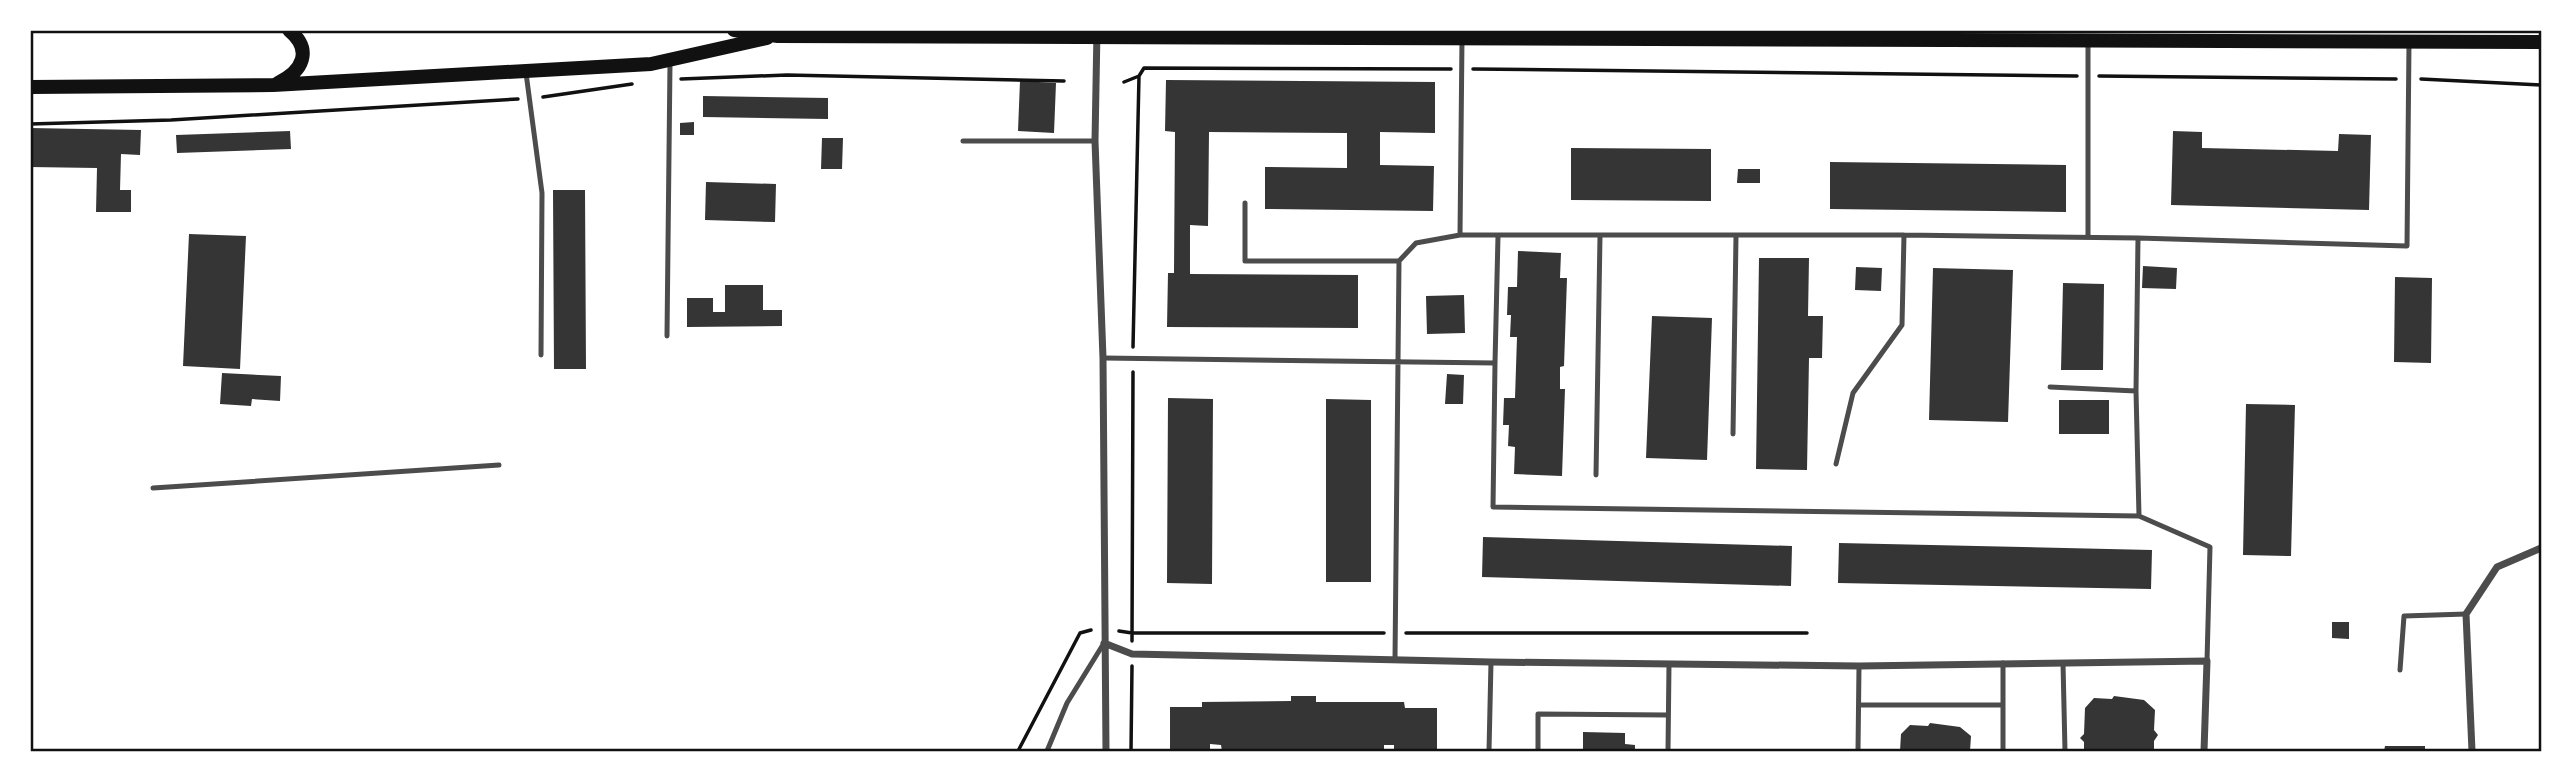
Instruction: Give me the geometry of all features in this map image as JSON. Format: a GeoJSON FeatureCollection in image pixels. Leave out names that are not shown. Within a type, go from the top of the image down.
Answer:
{"type":"FeatureCollection","features":[{"type":"Feature","properties":{"kind":"main road"},"geometry":{"type":"LineString","coordinates":[[274,85],[295,72],[301,63],[301,44],[297,36],[289,30]]}},
{"type":"Feature","properties":{"kind":"main road"},"geometry":{"type":"LineString","coordinates":[[734,30],[778,36],[1097,33],[1462,39],[2065,34],[2088,39],[2409,41],[2441,36],[2541,42]]}},
{"type":"Feature","properties":{"kind":"main road"},"geometry":{"type":"LineString","coordinates":[[30,87],[274,85],[651,64],[778,36]]}},
{"type":"Feature","properties":{"kind":"street"},"geometry":{"type":"LineString","coordinates":[[1097,33],[1095,141],[1103,358],[1106,751]]}},
{"type":"Feature","properties":{"kind":"street"},"geometry":{"type":"LineString","coordinates":[[2472,751],[2466,614],[2497,567],[2541,548]]}},
{"type":"Feature","properties":{"kind":"street"},"geometry":{"type":"LineString","coordinates":[[1104,643],[1132,654],[1491,662],[1859,666],[2207,661],[2204,751]]}},
{"type":"Feature","properties":{"kind":"lane"},"geometry":{"type":"LineString","coordinates":[[1460,235],[1462,39]]}},
{"type":"Feature","properties":{"kind":"lane"},"geometry":{"type":"LineString","coordinates":[[2088,39],[2088,237]]}},
{"type":"Feature","properties":{"kind":"lane"},"geometry":{"type":"LineString","coordinates":[[1395,659],[1399,261],[1416,243],[1460,235],[1904,235],[2138,238],[2407,246],[2409,41]]}},
{"type":"Feature","properties":{"kind":"lane"},"geometry":{"type":"LineString","coordinates":[[667,336],[670,60]]}},
{"type":"Feature","properties":{"kind":"lane"},"geometry":{"type":"LineString","coordinates":[[526,70],[542,193],[541,355]]}},
{"type":"Feature","properties":{"kind":"lane"},"geometry":{"type":"LineString","coordinates":[[963,142],[1095,141]]}},
{"type":"Feature","properties":{"kind":"lane"},"geometry":{"type":"LineString","coordinates":[[1245,203],[1245,261],[1399,261]]}},
{"type":"Feature","properties":{"kind":"lane"},"geometry":{"type":"LineString","coordinates":[[1836,464],[1853,393],[1902,325],[1904,235]]}},
{"type":"Feature","properties":{"kind":"lane"},"geometry":{"type":"LineString","coordinates":[[1498,236],[1493,507],[2140,516],[2210,547],[2207,661]]}},
{"type":"Feature","properties":{"kind":"lane"},"geometry":{"type":"LineString","coordinates":[[1596,475],[1600,236]]}},
{"type":"Feature","properties":{"kind":"lane"},"geometry":{"type":"LineString","coordinates":[[1733,434],[1735,236]]}},
{"type":"Feature","properties":{"kind":"lane"},"geometry":{"type":"LineString","coordinates":[[2138,238],[2136,391],[2140,516]]}},
{"type":"Feature","properties":{"kind":"lane"},"geometry":{"type":"LineString","coordinates":[[1103,358],[1495,363]]}},
{"type":"Feature","properties":{"kind":"lane"},"geometry":{"type":"LineString","coordinates":[[2050,387],[2136,391]]}},
{"type":"Feature","properties":{"kind":"lane"},"geometry":{"type":"LineString","coordinates":[[153,488],[499,465]]}},
{"type":"Feature","properties":{"kind":"lane"},"geometry":{"type":"LineString","coordinates":[[2400,670],[2404,616],[2466,614]]}},
{"type":"Feature","properties":{"kind":"lane"},"geometry":{"type":"LineString","coordinates":[[1047,751],[1067,703],[1104,643]]}},
{"type":"Feature","properties":{"kind":"lane"},"geometry":{"type":"LineString","coordinates":[[1489,751],[1491,662]]}},
{"type":"Feature","properties":{"kind":"lane"},"geometry":{"type":"LineString","coordinates":[[2003,663],[2003,751]]}},
{"type":"Feature","properties":{"kind":"lane"},"geometry":{"type":"LineString","coordinates":[[2063,663],[2065,751]]}},
{"type":"Feature","properties":{"kind":"lane"},"geometry":{"type":"LineString","coordinates":[[1668,751],[1669,664]]}},
{"type":"Feature","properties":{"kind":"lane"},"geometry":{"type":"LineString","coordinates":[[1858,751],[1859,666]]}},
{"type":"Feature","properties":{"kind":"lane"},"geometry":{"type":"LineString","coordinates":[[1858,705],[2003,705]]}},
{"type":"Feature","properties":{"kind":"lane"},"geometry":{"type":"LineString","coordinates":[[1538,751],[1538,714],[1668,715]]}},
{"type":"Feature","properties":{"kind":"path"},"geometry":{"type":"LineString","coordinates":[[1131,751],[1133,358],[1139,76],[1144,68],[2407,79],[2541,85]]}},
{"type":"Feature","properties":{"kind":"path"},"geometry":{"type":"LineString","coordinates":[[30,124],[170,120],[530,98],[670,79],[787,75],[1064,81]]}},
{"type":"Feature","properties":{"kind":"path"},"geometry":{"type":"LineString","coordinates":[[1124,82],[1139,76]]}},
{"type":"Feature","properties":{"kind":"building"},"geometry":{"type":"Polygon","coordinates":[[[1166,80],[1435,82],[1435,133],[1380,132],[1380,165],[1434,166],[1433,211],[1265,209],[1265,167],[1347,168],[1347,133],[1209,132],[1208,226],[1190,225],[1190,274],[1358,275],[1358,328],[1167,327],[1168,273],[1174,273],[1175,132],[1165,131],[1166,80]]]}},
{"type":"Feature","properties":{"kind":"building"},"geometry":{"type":"Polygon","coordinates":[[[1020,81],[1056,83],[1054,133],[1018,131],[1020,81]]]}},
{"type":"Feature","properties":{"kind":"building"},"geometry":{"type":"Polygon","coordinates":[[[703,96],[828,98],[828,119],[703,117],[703,96]]]}},
{"type":"Feature","properties":{"kind":"building"},"geometry":{"type":"Polygon","coordinates":[[[694,122],[694,135],[680,135],[680,123],[694,122]]]}},
{"type":"Feature","properties":{"kind":"building"},"geometry":{"type":"Polygon","coordinates":[[[30,128],[141,130],[140,155],[121,154],[120,190],[131,190],[131,212],[96,212],[97,168],[30,167],[30,128]]]}},
{"type":"Feature","properties":{"kind":"building"},"geometry":{"type":"Polygon","coordinates":[[[290,131],[291,149],[177,153],[176,135],[290,131]]]}},
{"type":"Feature","properties":{"kind":"building"},"geometry":{"type":"Polygon","coordinates":[[[2173,131],[2202,132],[2202,148],[2338,151],[2339,134],[2371,135],[2369,210],[2171,205],[2173,131]]]}},
{"type":"Feature","properties":{"kind":"building"},"geometry":{"type":"Polygon","coordinates":[[[822,138],[843,138],[842,169],[821,169],[822,138]]]}},
{"type":"Feature","properties":{"kind":"building"},"geometry":{"type":"Polygon","coordinates":[[[1571,148],[1711,149],[1711,201],[1571,200],[1571,148]]]}},
{"type":"Feature","properties":{"kind":"building"},"geometry":{"type":"Polygon","coordinates":[[[1830,162],[2066,165],[2066,212],[1830,209],[1830,162]]]}},
{"type":"Feature","properties":{"kind":"building"},"geometry":{"type":"Polygon","coordinates":[[[1738,169],[1760,169],[1760,183],[1737,183],[1738,169]]]}},
{"type":"Feature","properties":{"kind":"building"},"geometry":{"type":"Polygon","coordinates":[[[706,182],[776,184],[775,222],[705,220],[706,182]]]}},
{"type":"Feature","properties":{"kind":"building"},"geometry":{"type":"Polygon","coordinates":[[[553,190],[585,190],[586,369],[554,369],[553,190]]]}},
{"type":"Feature","properties":{"kind":"building"},"geometry":{"type":"Polygon","coordinates":[[[189,234],[246,236],[240,369],[183,366],[189,234]]]}},
{"type":"Feature","properties":{"kind":"building"},"geometry":{"type":"Polygon","coordinates":[[[1518,251],[1561,253],[1560,278],[1567,278],[1564,366],[1560,367],[1560,389],[1565,389],[1562,476],[1514,474],[1515,447],[1508,446],[1509,425],[1503,425],[1504,398],[1515,398],[1517,337],[1510,337],[1511,315],[1507,315],[1508,287],[1517,287],[1518,251]]]}},
{"type":"Feature","properties":{"kind":"building"},"geometry":{"type":"Polygon","coordinates":[[[1759,258],[1809,258],[1808,316],[1823,316],[1822,358],[1809,358],[1807,470],[1756,469],[1759,258]]]}},
{"type":"Feature","properties":{"kind":"building"},"geometry":{"type":"Polygon","coordinates":[[[2143,266],[2177,268],[2176,289],[2142,288],[2143,266]]]}},
{"type":"Feature","properties":{"kind":"building"},"geometry":{"type":"Polygon","coordinates":[[[1856,267],[1882,268],[1881,291],[1855,290],[1856,267]]]}},
{"type":"Feature","properties":{"kind":"building"},"geometry":{"type":"Polygon","coordinates":[[[1933,268],[2013,270],[2008,422],[1929,420],[1933,268]]]}},
{"type":"Feature","properties":{"kind":"building"},"geometry":{"type":"Polygon","coordinates":[[[2395,277],[2432,278],[2431,363],[2394,362],[2395,277]]]}},
{"type":"Feature","properties":{"kind":"building"},"geometry":{"type":"Polygon","coordinates":[[[2063,283],[2104,284],[2103,370],[2061,370],[2063,283]]]}},
{"type":"Feature","properties":{"kind":"building"},"geometry":{"type":"Polygon","coordinates":[[[725,285],[763,285],[763,310],[782,310],[782,326],[687,327],[687,298],[713,298],[713,312],[725,312],[725,285]]]}},
{"type":"Feature","properties":{"kind":"building"},"geometry":{"type":"Polygon","coordinates":[[[1464,295],[1465,333],[1427,334],[1426,296],[1464,295]]]}},
{"type":"Feature","properties":{"kind":"building"},"geometry":{"type":"Polygon","coordinates":[[[1652,316],[1712,318],[1707,460],[1646,458],[1652,316]]]}},
{"type":"Feature","properties":{"kind":"building"},"geometry":{"type":"Polygon","coordinates":[[[222,373],[281,376],[280,401],[252,399],[251,406],[220,404],[222,373]]]}},
{"type":"Feature","properties":{"kind":"building"},"geometry":{"type":"Polygon","coordinates":[[[1447,374],[1464,375],[1463,404],[1445,404],[1447,374]]]}},
{"type":"Feature","properties":{"kind":"building"},"geometry":{"type":"Polygon","coordinates":[[[1168,398],[1213,399],[1212,584],[1167,583],[1168,398]]]}},
{"type":"Feature","properties":{"kind":"building"},"geometry":{"type":"Polygon","coordinates":[[[1326,399],[1371,400],[1371,582],[1326,582],[1326,399]]]}},
{"type":"Feature","properties":{"kind":"building"},"geometry":{"type":"Polygon","coordinates":[[[2059,400],[2109,400],[2109,434],[2059,434],[2059,400]]]}},
{"type":"Feature","properties":{"kind":"building"},"geometry":{"type":"Polygon","coordinates":[[[2246,404],[2295,405],[2291,556],[2243,555],[2246,404]]]}},
{"type":"Feature","properties":{"kind":"building"},"geometry":{"type":"Polygon","coordinates":[[[1483,537],[1792,546],[1791,586],[1482,577],[1483,537]]]}},
{"type":"Feature","properties":{"kind":"building"},"geometry":{"type":"Polygon","coordinates":[[[1839,543],[2152,550],[2151,589],[1838,583],[1839,543]]]}},
{"type":"Feature","properties":{"kind":"building"},"geometry":{"type":"Polygon","coordinates":[[[2332,622],[2349,622],[2349,639],[2332,638],[2332,622]]]}},
{"type":"Feature","properties":{"kind":"building"},"geometry":{"type":"Polygon","coordinates":[[[1291,696],[1316,696],[1316,702],[1404,702],[1405,708],[1437,708],[1437,751],[1394,751],[1394,745],[1384,745],[1384,751],[1222,751],[1221,745],[1210,744],[1210,751],[1170,751],[1170,707],[1202,707],[1202,702],[1291,701],[1291,696]]]}},
{"type":"Feature","properties":{"kind":"building"},"geometry":{"type":"Polygon","coordinates":[[[2114,696],[2144,700],[2155,710],[2154,730],[2158,735],[2154,741],[2154,751],[2084,751],[2084,742],[2080,738],[2084,734],[2085,708],[2094,698],[2112,699],[2114,696]]]}},
{"type":"Feature","properties":{"kind":"building"},"geometry":{"type":"Polygon","coordinates":[[[1930,723],[1960,727],[1971,736],[1970,751],[1900,751],[1901,734],[1910,725],[1928,726],[1930,723]]]}},
{"type":"Feature","properties":{"kind":"building"},"geometry":{"type":"Polygon","coordinates":[[[1583,732],[1625,733],[1625,744],[1635,745],[1635,751],[1583,751],[1583,732]]]}},
{"type":"Feature","properties":{"kind":"building"},"geometry":{"type":"Polygon","coordinates":[[[2385,746],[2425,746],[2425,751],[2384,751],[2385,746]]]}}]}
